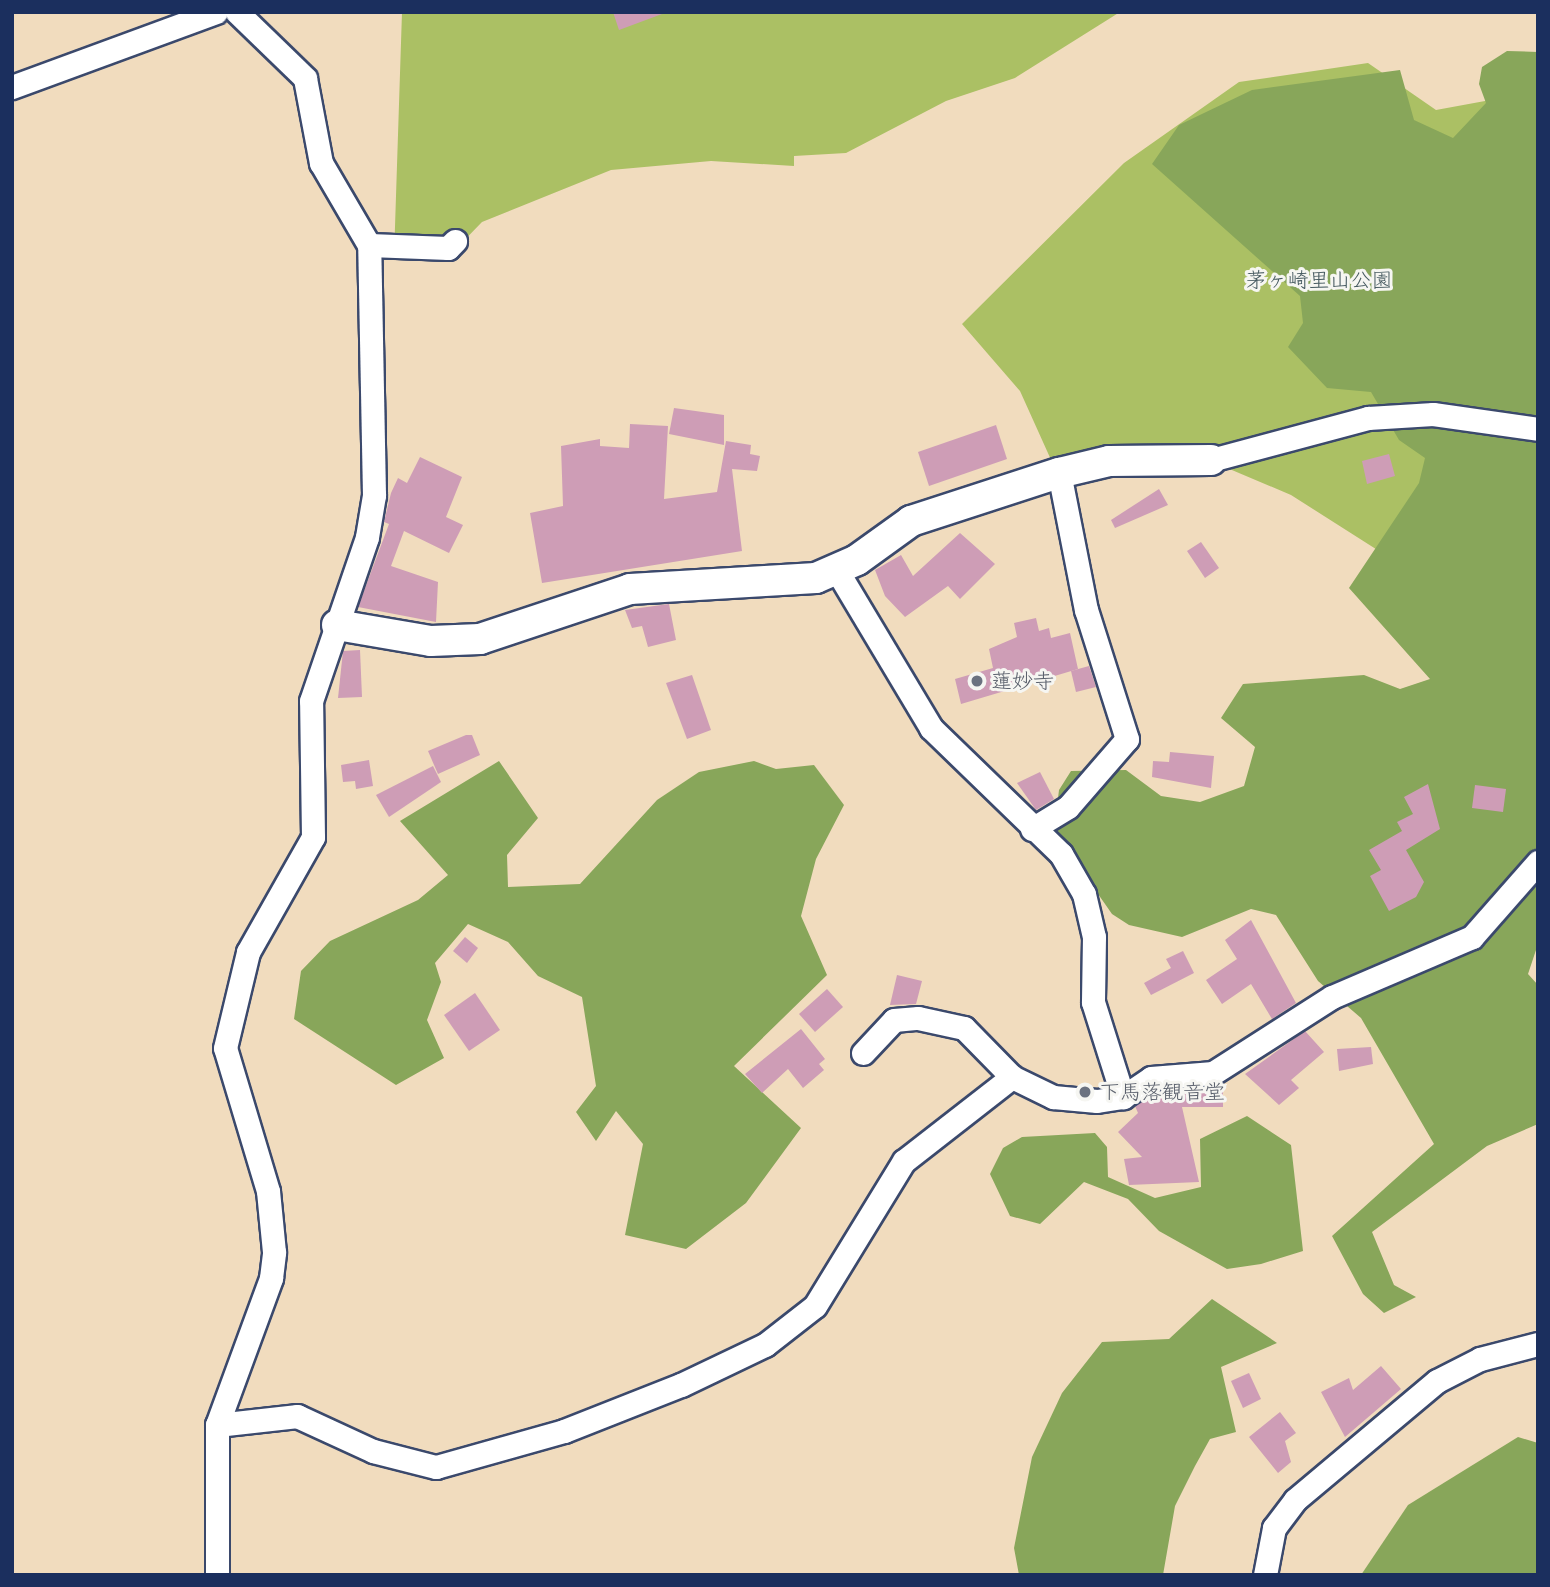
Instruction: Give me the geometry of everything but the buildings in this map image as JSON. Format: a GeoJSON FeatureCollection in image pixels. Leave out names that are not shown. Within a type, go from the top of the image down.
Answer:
{"type":"FeatureCollection","features":[{"type":"Feature","properties":{"kind":"street"},"geometry":{"type":"LineString","coordinates":[[12,87],[216,12]]}},
{"type":"Feature","properties":{"kind":"street"},"geometry":{"type":"LineString","coordinates":[[217,1575],[217,1425],[271,1278],[274,1252],[268,1191],[225,1048],[248,952],[313,837],[311,701],[337,625],[374,495],[369,245],[321,163],[305,78],[237,12]]}},
{"type":"Feature","properties":{"kind":"street"},"geometry":{"type":"LineString","coordinates":[[369,245],[436,248],[455,241]]}},
{"type":"Feature","properties":{"kind":"street"},"geometry":{"type":"LineString","coordinates":[[337,625],[431,641],[480,639],[630,589],[779,583],[836,569],[911,521],[1059,473],[1109,461],[1211,460],[1368,418],[1433,414],[1538,429]]}},
{"type":"Feature","properties":{"kind":"street"},"geometry":{"type":"LineString","coordinates":[[1032,829],[1068,807],[1127,740],[1086,610],[1059,473]]}},
{"type":"Feature","properties":{"kind":"street"},"geometry":{"type":"LineString","coordinates":[[836,569],[931,728],[1032,829],[1061,854],[1084,894],[1094,937],[1093,1002],[1123,1097]]}},
{"type":"Feature","properties":{"kind":"street"},"geometry":{"type":"LineString","coordinates":[[863,1053],[894,1020],[946,1021],[979,1037],[1012,1077],[1053,1097],[1123,1097],[1151,1078],[1213,1073],[1332,997],[1472,937],[1538,862]]}},
{"type":"Feature","properties":{"kind":"street"},"geometry":{"type":"LineString","coordinates":[[217,1425],[297,1416],[373,1451],[436,1467],[564,1431],[681,1385],[765,1345],[815,1306],[904,1161],[1012,1077]]}},
{"type":"Feature","properties":{"kind":"street"},"geometry":{"type":"LineString","coordinates":[[1265,1575],[1274,1528],[1294,1500],[1437,1381],[1480,1359],[1538,1344]]}},
{"type":"Feature","properties":{"kind":"green space"},"geometry":{"type":"Polygon","coordinates":[[[402,12],[1120,12],[1015,78],[946,101],[846,153],[794,156],[794,166],[711,161],[611,170],[482,222],[450,255],[394,257],[402,12]]]}},
{"type":"Feature","properties":{"kind":"green space"},"geometry":{"type":"Polygon","coordinates":[[[1507,51],[1538,52],[1538,944],[1528,974],[1538,985],[1538,1124],[1487,1146],[1372,1232],[1394,1285],[1416,1297],[1384,1313],[1363,1294],[1332,1236],[1434,1144],[1361,1018],[1318,981],[1276,915],[1251,909],[1182,937],[1129,925],[1112,914],[1054,831],[1059,790],[1071,771],[1126,770],[1161,796],[1200,802],[1244,786],[1255,747],[1221,718],[1243,684],[1364,675],[1400,689],[1430,679],[1349,588],[1419,483],[1425,458],[1399,440],[1371,392],[1327,388],[1288,347],[1303,323],[1300,296],[1152,164],[1179,125],[1252,90],[1400,70],[1414,120],[1453,138],[1486,103],[1479,84],[1482,67],[1507,51]]]}},
{"type":"Feature","properties":{"kind":"green space","name":"茅ヶ崎里山公園"},"geometry":{"type":"Polygon","coordinates":[[[1368,63],[1436,110],[1485,101],[1523,80],[1467,607],[1291,495],[1187,451],[1052,462],[1020,391],[962,324],[1124,163],[1239,82],[1368,63]]]}},
{"type":"Feature","properties":{"kind":"green space"},"geometry":{"type":"Polygon","coordinates":[[[499,761],[538,818],[507,855],[508,887],[580,884],[657,800],[699,772],[754,761],[776,769],[814,765],[844,805],[816,859],[801,916],[827,975],[734,1066],[801,1128],[746,1203],[686,1249],[625,1235],[643,1144],[616,1111],[596,1141],[576,1112],[596,1086],[582,997],[538,976],[508,942],[468,924],[435,963],[441,982],[427,1020],[444,1058],[396,1085],[294,1019],[301,971],[330,941],[418,900],[448,875],[400,821],[499,761]]]}},
{"type":"Feature","properties":{"kind":"green space"},"geometry":{"type":"Polygon","coordinates":[[[1247,1116],[1291,1145],[1303,1251],[1261,1264],[1227,1269],[1159,1231],[1128,1199],[1084,1182],[1040,1224],[1010,1216],[990,1174],[1003,1148],[1022,1137],[1095,1133],[1107,1147],[1108,1177],[1155,1198],[1201,1187],[1200,1139],[1247,1116]]]}},
{"type":"Feature","properties":{"kind":"green space"},"geometry":{"type":"Polygon","coordinates":[[[1212,1299],[1277,1343],[1221,1367],[1236,1432],[1210,1439],[1195,1466],[1175,1506],[1163,1575],[1019,1575],[1014,1548],[1032,1457],[1062,1393],[1102,1342],[1169,1339],[1212,1299]]]}},
{"type":"Feature","properties":{"kind":"green space"},"geometry":{"type":"Polygon","coordinates":[[[1518,1437],[1538,1443],[1538,1575],[1361,1575],[1408,1505],[1518,1437]]]}},
{"type":"Feature","properties":{"kind":"place","name":"蓮妙寺"},"geometry":{"type":"Point","coordinates":[977,681]}},
{"type":"Feature","properties":{"kind":"place","name":"下馬落観音堂"},"geometry":{"type":"Point","coordinates":[1085,1092]}}]}
